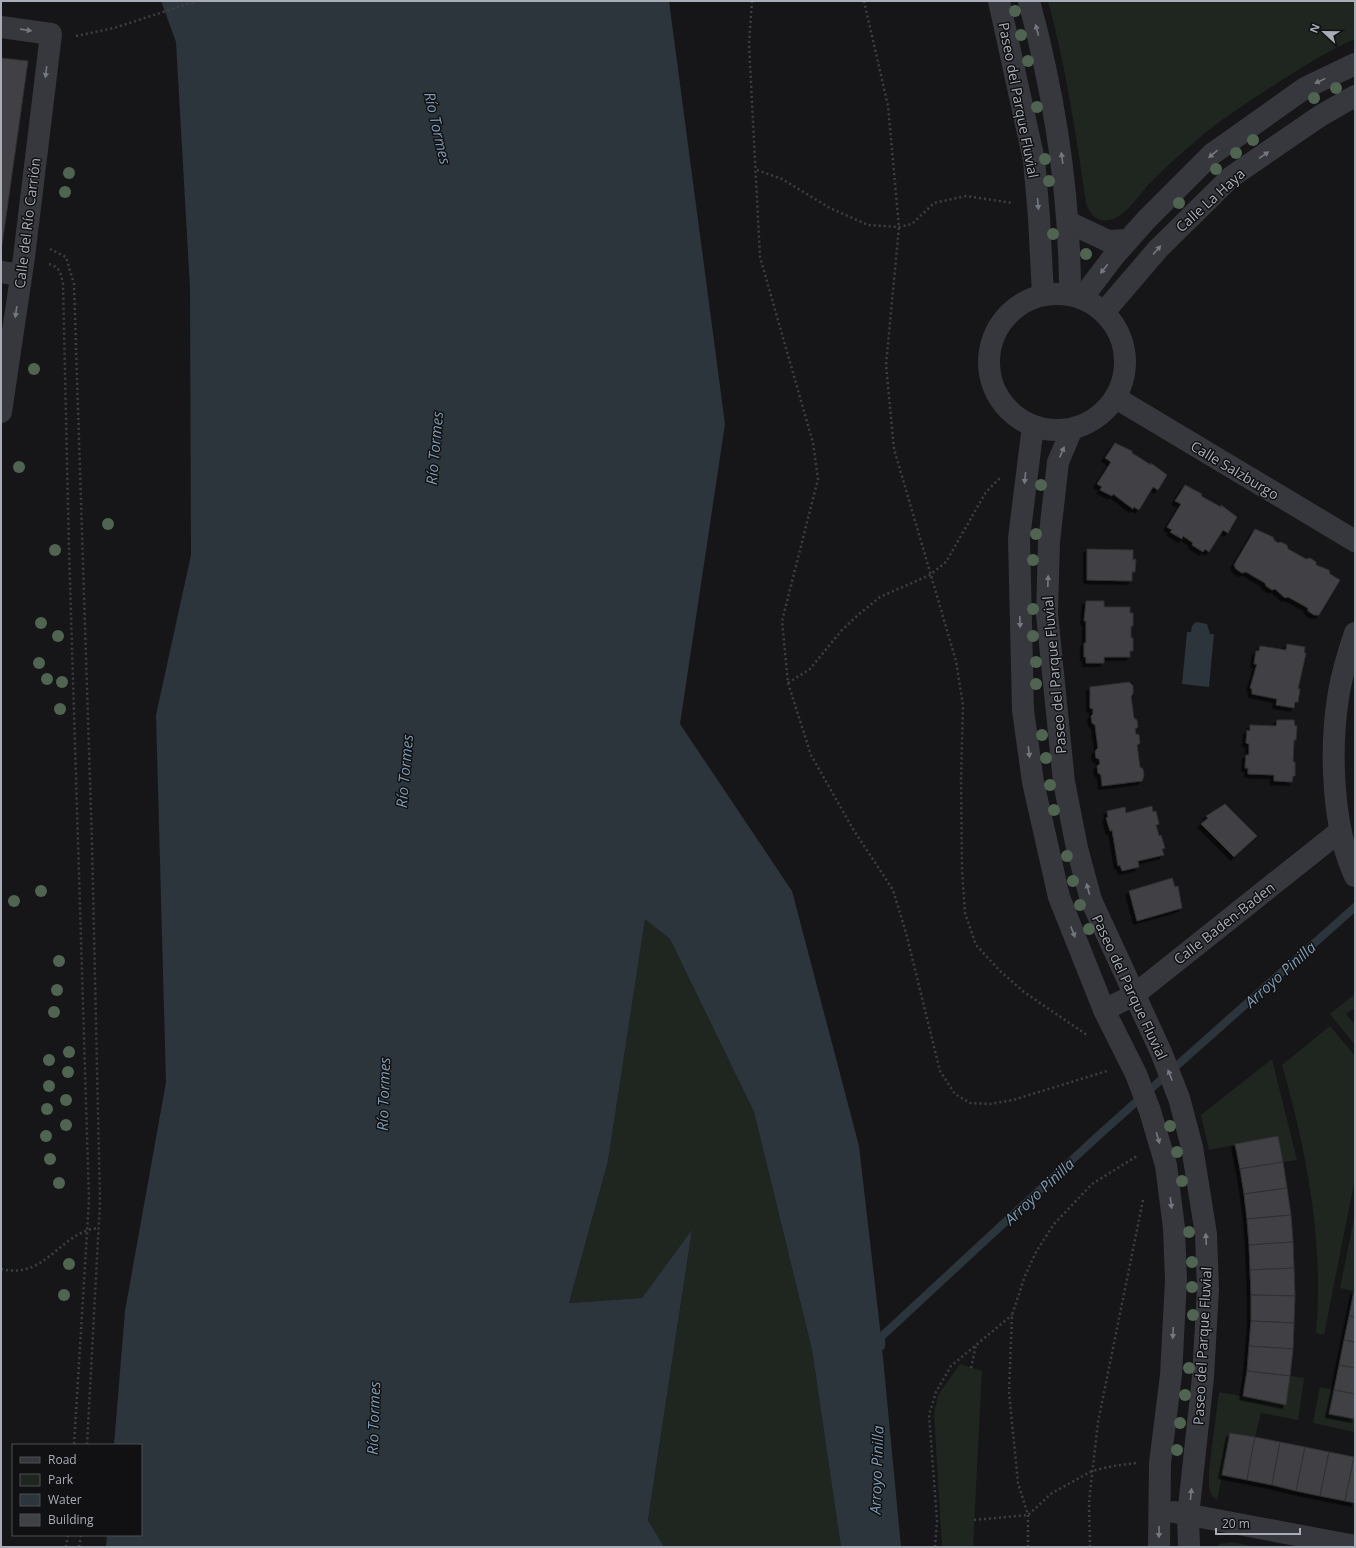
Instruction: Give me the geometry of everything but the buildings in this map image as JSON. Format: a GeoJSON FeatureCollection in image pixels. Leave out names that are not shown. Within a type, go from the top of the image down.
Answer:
{"type":"FeatureCollection","features":[{"type":"Feature","properties":{"kind":"street","name":"Paseo del Parque Fluvial"},"geometry":{"type":"LineString","coordinates":[[999,1],[1034,160],[1040,224],[1042,295]]}},
{"type":"Feature","properties":{"kind":"street"},"geometry":{"type":"LineString","coordinates":[[1028,1],[1040,43],[1053,104],[1062,159],[1076,296]]}},
{"type":"Feature","properties":{"kind":"street"},"geometry":{"type":"LineString","coordinates":[[1,27],[51,34]]}},
{"type":"Feature","properties":{"kind":"street","name":"Calle del Río Carrión"},"geometry":{"type":"LineString","coordinates":[[1,412],[15,268],[51,34]]}},
{"type":"Feature","properties":{"kind":"street","name":"Calle La Haya"},"geometry":{"type":"LineString","coordinates":[[1076,296],[1147,219],[1212,154],[1305,88],[1355,64]]}},
{"type":"Feature","properties":{"kind":"street","name":"Calle La Haya"},"geometry":{"type":"LineString","coordinates":[[1104,312],[1158,249],[1231,177],[1320,116],[1355,96]]}},
{"type":"Feature","properties":{"kind":"street"},"geometry":{"type":"LineString","coordinates":[[1068,222],[1108,241],[1128,240]]}},
{"type":"Feature","properties":{"kind":"street"},"geometry":{"type":"LineString","coordinates":[[1054,294],[1076,296],[1104,312],[1121,338],[1125,370],[1116,398],[1098,418],[1072,429],[1052,430],[1032,426],[1007,408],[993,385],[990,354],[1000,325],[1014,310],[1042,295],[1054,294]]}},
{"type":"Feature","properties":{"kind":"street","name":"Calle Salzburgo"},"geometry":{"type":"LineString","coordinates":[[1116,398],[1355,541]]}},
{"type":"Feature","properties":{"kind":"street","name":"Paseo del Parque Fluvial"},"geometry":{"type":"LineString","coordinates":[[1032,426],[1019,538],[1023,710],[1032,782],[1059,897],[1104,1010],[1136,1074],[1150,1111],[1166,1165],[1174,1228],[1176,1280],[1171,1375],[1161,1454],[1159,1547]]}},
{"type":"Feature","properties":{"kind":"street","name":"Paseo del Parque Fluvial"},"geometry":{"type":"LineString","coordinates":[[1072,429],[1058,462],[1049,542],[1047,614],[1055,709],[1064,782],[1077,848],[1091,900],[1161,1052],[1179,1098],[1192,1147],[1206,1234],[1208,1289],[1203,1377],[1188,1516],[1189,1547]]}},
{"type":"Feature","properties":{"kind":"street"},"geometry":{"type":"LineString","coordinates":[[1354,875],[1340,831],[1334,762],[1338,698],[1346,660],[1355,633]]}},
{"type":"Feature","properties":{"kind":"street","name":"Calle Baden-Baden"},"geometry":{"type":"LineString","coordinates":[[1104,1010],[1134,995],[1340,831]]}},
{"type":"Feature","properties":{"kind":"street"},"geometry":{"type":"LineString","coordinates":[[1159,1509],[1188,1516],[1355,1546]]}},
{"type":"Feature","properties":{"kind":"path"},"geometry":{"type":"LineString","coordinates":[[51,34],[70,37],[114,28],[197,1]]}},
{"type":"Feature","properties":{"kind":"path"},"geometry":{"type":"LineString","coordinates":[[752,1],[749,44],[757,170],[760,256],[813,443],[818,479],[782,621],[788,683],[811,756],[853,829],[893,890],[906,934],[940,1071],[955,1094],[970,1102],[990,1104],[1012,1100],[1109,1070]]}},
{"type":"Feature","properties":{"kind":"path"},"geometry":{"type":"LineString","coordinates":[[864,1],[888,106],[899,227],[886,365],[894,449],[956,661],[963,705],[961,781],[962,870],[965,913],[976,945],[1000,971],[1024,992],[1090,1037]]}},
{"type":"Feature","properties":{"kind":"path"},"geometry":{"type":"LineString","coordinates":[[757,170],[782,179],[830,208],[868,225],[899,227],[912,224],[934,203],[966,196],[1021,204]]}},
{"type":"Feature","properties":{"kind":"path"},"geometry":{"type":"LineString","coordinates":[[45,246],[66,257],[74,284],[92,835],[99,1228],[86,1444]]}},
{"type":"Feature","properties":{"kind":"path"},"geometry":{"type":"LineString","coordinates":[[15,268],[54,265],[61,273],[63,284],[69,549],[89,1192],[74,1444]]}},
{"type":"Feature","properties":{"kind":"path"},"geometry":{"type":"LineString","coordinates":[[788,683],[810,669],[841,632],[858,615],[880,597],[930,575],[946,562],[986,492],[1001,477],[1006,476]]}},
{"type":"Feature","properties":{"kind":"path"},"geometry":{"type":"LineString","coordinates":[[1028,1547],[1028,1515],[1018,1483],[1008,1392],[1012,1315],[1025,1276],[1036,1252],[1054,1224],[1092,1184],[1138,1156]]}},
{"type":"Feature","properties":{"kind":"path"},"geometry":{"type":"LineString","coordinates":[[1090,1547],[1089,1502],[1098,1422],[1144,1195]]}},
{"type":"Feature","properties":{"kind":"path"},"geometry":{"type":"LineString","coordinates":[[1,1269],[22,1272],[38,1264],[88,1229],[99,1228]]}},
{"type":"Feature","properties":{"kind":"path"},"geometry":{"type":"LineString","coordinates":[[935,1547],[937,1521],[929,1415],[936,1392],[950,1366],[1012,1315]]}},
{"type":"Feature","properties":{"kind":"path"},"geometry":{"type":"LineString","coordinates":[[971,1368],[976,1345]]}},
{"type":"Feature","properties":{"kind":"path"},"geometry":{"type":"LineString","coordinates":[[974,1520],[1028,1515],[1052,1493],[1092,1471],[1141,1462]]}},
{"type":"Feature","properties":{"kind":"path"},"geometry":{"type":"LineString","coordinates":[[66,1547],[68,1536]]}},
{"type":"Feature","properties":{"kind":"path"},"geometry":{"type":"LineString","coordinates":[[79,1547],[81,1536]]}},
{"type":"Feature","properties":{"kind":"green space"},"geometry":{"type":"Polygon","coordinates":[[[1048,1],[1355,1],[1355,39],[1300,69],[1222,120],[1168,165],[1124,212],[1113,219],[1103,220],[1092,215],[1086,203],[1065,76],[1048,1]]]}},
{"type":"Feature","properties":{"kind":"green space"},"geometry":{"type":"Polygon","coordinates":[[[645,918],[670,939],[754,1112],[812,1350],[841,1547],[664,1547],[648,1520],[692,1231],[642,1298],[569,1303],[608,1161],[645,918]]]}},
{"type":"Feature","properties":{"kind":"green space"},"geometry":{"type":"Polygon","coordinates":[[[1355,994],[1355,1008],[1346,1014],[1355,1025],[1355,1045],[1330,1014],[1355,994]]]}},
{"type":"Feature","properties":{"kind":"green space"},"geometry":{"type":"Polygon","coordinates":[[[1330,1026],[1355,1056],[1355,1178],[1324,1335],[1316,1333],[1318,1265],[1306,1164],[1282,1065],[1330,1026]]]}},
{"type":"Feature","properties":{"kind":"green space"},"geometry":{"type":"Polygon","coordinates":[[[1272,1059],[1297,1160],[1283,1162],[1278,1136],[1209,1150],[1201,1115],[1272,1059]]]}},
{"type":"Feature","properties":{"kind":"green space"},"geometry":{"type":"Polygon","coordinates":[[[1355,1214],[1355,1285],[1354,1291],[1340,1288],[1355,1214]]]}},
{"type":"Feature","properties":{"kind":"green space"},"geometry":{"type":"Polygon","coordinates":[[[960,1364],[982,1371],[973,1547],[942,1547],[934,1413],[938,1395],[960,1364]]]}},
{"type":"Feature","properties":{"kind":"green space"},"geometry":{"type":"Polygon","coordinates":[[[1290,1376],[1304,1378],[1298,1420],[1261,1413],[1255,1437],[1231,1433],[1217,1500],[1212,1496],[1209,1488],[1209,1470],[1219,1392],[1286,1404],[1290,1376]]]}},
{"type":"Feature","properties":{"kind":"green space"},"geometry":{"type":"Polygon","coordinates":[[[1320,1387],[1334,1390],[1329,1414],[1355,1419],[1355,1432],[1313,1423],[1320,1387]]]}},
{"type":"Feature","properties":{"kind":"green space"},"geometry":{"type":"Polygon","coordinates":[[[1231,1542],[1256,1547],[1217,1547],[1220,1544],[1231,1542]]]}},
{"type":"Feature","properties":{"kind":"water","name":"Río Tormes"},"geometry":{"type":"Polygon","coordinates":[[[161,1],[669,1],[725,424],[680,724],[792,891],[859,1146],[881,1337],[901,1547],[841,1547],[812,1350],[754,1112],[670,939],[645,919],[608,1161],[569,1303],[642,1298],[692,1230],[648,1520],[664,1547],[106,1547],[107,1536],[142,1536],[142,1444],[114,1444],[125,1311],[166,1082],[156,715],[191,555],[190,288],[176,42],[161,1]]]}},
{"type":"Feature","properties":{"kind":"water"},"geometry":{"type":"Polygon","coordinates":[[[1196,622],[1207,624],[1210,634],[1214,634],[1209,687],[1182,684],[1187,632],[1191,632],[1192,626],[1196,622]]]}},
{"type":"Feature","properties":{"kind":"waterway","name":"Arroyo Pinilla"},"geometry":{"type":"LineString","coordinates":[[881,1346],[881,1337],[1099,1135],[1355,907]]}}]}
